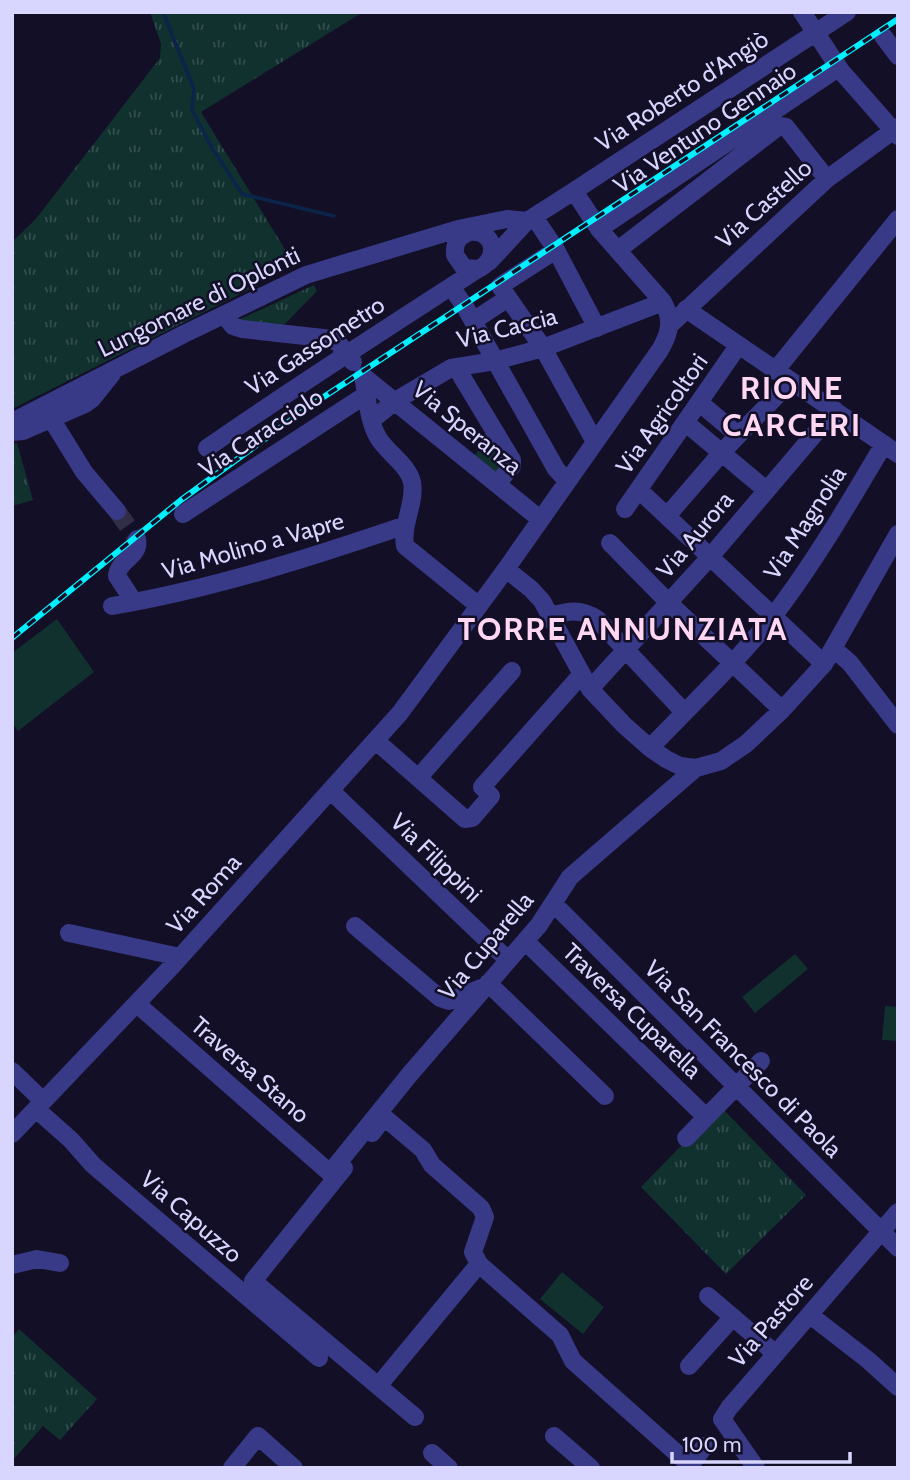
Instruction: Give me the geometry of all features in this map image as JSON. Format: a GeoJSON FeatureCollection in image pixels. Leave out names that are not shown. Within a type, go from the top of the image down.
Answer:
{"type":"FeatureCollection","features":[{"type":"Feature","properties":{"kind":"street"},"geometry":{"type":"LineString","coordinates":[[802,12],[837,66],[896,131]]}},
{"type":"Feature","properties":{"kind":"street","name":"Via Roberto d'Angiò"},"geometry":{"type":"LineString","coordinates":[[483,266],[530,219],[578,198],[847,12]]}},
{"type":"Feature","properties":{"kind":"street"},"geometry":{"type":"LineString","coordinates":[[883,36],[898,56]]}},
{"type":"Feature","properties":{"kind":"street","name":"Via Ventuno Gennaio"},"geometry":{"type":"LineString","coordinates":[[597,226],[837,66]]}},
{"type":"Feature","properties":{"kind":"street"},"geometry":{"type":"LineString","coordinates":[[618,250],[779,126],[786,127],[827,179]]}},
{"type":"Feature","properties":{"kind":"street","name":"Via Castello"},"geometry":{"type":"LineString","coordinates":[[670,325],[827,179],[896,131]]}},
{"type":"Feature","properties":{"kind":"street"},"geometry":{"type":"LineString","coordinates":[[578,198],[597,226],[663,302],[669,313],[670,325]]}},
{"type":"Feature","properties":{"kind":"street"},"geometry":{"type":"LineString","coordinates":[[567,481],[556,469],[452,288],[458,262],[454,249],[456,243],[472,229],[507,219],[530,219],[556,250],[597,328]]}},
{"type":"Feature","properties":{"kind":"street"},"geometry":{"type":"LineString","coordinates":[[775,371],[898,219]]}},
{"type":"Feature","properties":{"kind":"street"},"geometry":{"type":"LineString","coordinates":[[413,243],[436,248],[468,269],[483,266],[491,257],[492,246],[486,237],[472,229]]}},
{"type":"Feature","properties":{"kind":"street","name":"Lungomare di Oplonti"},"geometry":{"type":"LineString","coordinates":[[12,422],[306,275],[413,243],[472,229]]}},
{"type":"Feature","properties":{"kind":"street"},"geometry":{"type":"LineString","coordinates":[[473,321],[556,250]]}},
{"type":"Feature","properties":{"kind":"street","name":"Via Gassometro"},"geometry":{"type":"LineString","coordinates":[[207,448],[299,384],[358,371],[452,288],[483,266]]}},
{"type":"Feature","properties":{"kind":"street"},"geometry":{"type":"LineString","coordinates":[[504,292],[543,348],[595,442]]}},
{"type":"Feature","properties":{"kind":"street","name":"Via Caccia"},"geometry":{"type":"LineString","coordinates":[[372,420],[395,401],[443,371],[543,348],[663,302]]}},
{"type":"Feature","properties":{"kind":"street"},"geometry":{"type":"LineString","coordinates":[[686,309],[891,449]]}},
{"type":"Feature","properties":{"kind":"street","name":"Via Speranza"},"geometry":{"type":"LineString","coordinates":[[224,315],[233,326],[242,329],[332,339],[339,344],[358,371],[540,519]]}},
{"type":"Feature","properties":{"kind":"street","name":"Via Roma"},"geometry":{"type":"LineString","coordinates":[[12,1134],[180,957],[376,741],[425,681],[660,350],[668,337],[670,325]]}},
{"type":"Feature","properties":{"kind":"street","name":"Via Agricoltori"},"geometry":{"type":"LineString","coordinates":[[625,509],[738,345]]}},
{"type":"Feature","properties":{"kind":"street"},"geometry":{"type":"LineString","coordinates":[[456,367],[512,460],[512,466],[497,484]]}},
{"type":"Feature","properties":{"kind":"street"},"geometry":{"type":"LineString","coordinates":[[12,432],[23,431],[52,420],[92,398],[115,370]]}},
{"type":"Feature","properties":{"kind":"street"},"geometry":{"type":"LineString","coordinates":[[358,371],[381,442],[411,478],[413,492],[405,546],[479,606]]}},
{"type":"Feature","properties":{"kind":"street","name":"Via Caracciolo"},"geometry":{"type":"LineString","coordinates":[[183,514],[358,371]]}},
{"type":"Feature","properties":{"kind":"street"},"geometry":{"type":"LineString","coordinates":[[667,516],[790,381]]}},
{"type":"Feature","properties":{"kind":"street"},"geometry":{"type":"LineString","coordinates":[[700,402],[738,435]]}},
{"type":"Feature","properties":{"kind":"street","name":"Via Aurora"},"geometry":{"type":"LineString","coordinates":[[419,777],[465,818],[472,818],[491,796],[482,787],[586,681],[626,651],[835,410]]}},
{"type":"Feature","properties":{"kind":"street"},"geometry":{"type":"LineString","coordinates":[[52,420],[84,472],[117,511]]}},
{"type":"Feature","properties":{"kind":"street"},"geometry":{"type":"LineString","coordinates":[[685,423],[765,489]]}},
{"type":"Feature","properties":{"kind":"street","name":"Via Magnolia"},"geometry":{"type":"LineString","coordinates":[[650,748],[773,616],[891,449]]}},
{"type":"Feature","properties":{"kind":"street"},"geometry":{"type":"LineString","coordinates":[[639,490],[824,664]]}},
{"type":"Feature","properties":{"kind":"street","name":"Via Molino a Vapre"},"geometry":{"type":"LineString","coordinates":[[111,606],[171,596],[312,558],[406,525]]}},
{"type":"Feature","properties":{"kind":"street"},"geometry":{"type":"LineString","coordinates":[[506,569],[542,601],[586,681],[624,725],[666,759],[680,766],[696,768],[721,761],[746,744],[824,664],[898,534]]}},
{"type":"Feature","properties":{"kind":"street"},"geometry":{"type":"LineString","coordinates":[[134,602],[117,576],[117,571],[135,552],[139,545],[137,539]]}},
{"type":"Feature","properties":{"kind":"street"},"geometry":{"type":"LineString","coordinates":[[610,543],[782,710]]}},
{"type":"Feature","properties":{"kind":"street"},"geometry":{"type":"LineString","coordinates":[[550,616],[571,610],[586,612],[597,619],[684,712]]}},
{"type":"Feature","properties":{"kind":"street"},"geometry":{"type":"LineString","coordinates":[[834,649],[850,663],[898,725]]}},
{"type":"Feature","properties":{"kind":"street"},"geometry":{"type":"LineString","coordinates":[[376,741],[419,777],[512,671]]}},
{"type":"Feature","properties":{"kind":"street","name":"Via Cuparella"},"geometry":{"type":"LineString","coordinates":[[330,1173],[410,1074],[525,941],[554,904],[570,877],[696,768]]}},
{"type":"Feature","properties":{"kind":"street","name":"Via Filippini"},"geometry":{"type":"LineString","coordinates":[[331,791],[508,960]]}},
{"type":"Feature","properties":{"kind":"street","name":"Via San Francesco di Paola"},"geometry":{"type":"LineString","coordinates":[[554,904],[898,1248]]}},
{"type":"Feature","properties":{"kind":"street"},"geometry":{"type":"LineString","coordinates":[[355,926],[440,998],[449,1001],[486,985],[605,1096]]}},
{"type":"Feature","properties":{"kind":"street"},"geometry":{"type":"LineString","coordinates":[[69,933],[180,957]]}},
{"type":"Feature","properties":{"kind":"street","name":"Traversa Cuparella"},"geometry":{"type":"LineString","coordinates":[[525,941],[706,1117]]}},
{"type":"Feature","properties":{"kind":"street","name":"Traversa Stano"},"geometry":{"type":"LineString","coordinates":[[137,1004],[330,1173]]}},
{"type":"Feature","properties":{"kind":"street"},"geometry":{"type":"LineString","coordinates":[[686,1138],[761,1061]]}},
{"type":"Feature","properties":{"kind":"street","name":"Via Capuzzo"},"geometry":{"type":"LineString","coordinates":[[12,1071],[93,1165],[319,1358]]}},
{"type":"Feature","properties":{"kind":"street"},"geometry":{"type":"LineString","coordinates":[[415,1417],[253,1281],[384,1117],[423,1150],[432,1165],[481,1208],[485,1217],[473,1252],[479,1264],[560,1335],[572,1361],[689,1466],[705,1446]]}},
{"type":"Feature","properties":{"kind":"street","name":"Via Pastore"},"geometry":{"type":"LineString","coordinates":[[756,1468],[722,1419],[898,1212]]}},
{"type":"Feature","properties":{"kind":"street"},"geometry":{"type":"LineString","coordinates":[[12,1265],[37,1259],[60,1263]]}},
{"type":"Feature","properties":{"kind":"street"},"geometry":{"type":"LineString","coordinates":[[379,1385],[479,1264]]}},
{"type":"Feature","properties":{"kind":"street"},"geometry":{"type":"LineString","coordinates":[[708,1296],[776,1354]]}},
{"type":"Feature","properties":{"kind":"street"},"geometry":{"type":"LineString","coordinates":[[810,1315],[898,1387]]}},
{"type":"Feature","properties":{"kind":"street"},"geometry":{"type":"LineString","coordinates":[[689,1366],[733,1317]]}},
{"type":"Feature","properties":{"kind":"street"},"geometry":{"type":"LineString","coordinates":[[233,1468],[258,1436],[295,1468]]}},
{"type":"Feature","properties":{"kind":"street"},"geometry":{"type":"LineString","coordinates":[[554,1436],[591,1468]]}},
{"type":"Feature","properties":{"kind":"street"},"geometry":{"type":"LineString","coordinates":[[432,1454],[449,1468]]}},
{"type":"Feature","properties":{"kind":"green space"},"geometry":{"type":"Polygon","coordinates":[[[150,12],[363,12],[201,112],[289,256],[258,282],[258,285],[12,409],[12,242],[35,220],[160,58],[161,44],[150,12]]]}},
{"type":"Feature","properties":{"kind":"green space"},"geometry":{"type":"Polygon","coordinates":[[[314,285],[317,291],[280,329],[236,321],[314,285]]]}},
{"type":"Feature","properties":{"kind":"green space"},"geometry":{"type":"Polygon","coordinates":[[[488,430],[509,466],[497,480],[470,460],[481,448],[476,442],[488,430]]]}},
{"type":"Feature","properties":{"kind":"green space"},"geometry":{"type":"Polygon","coordinates":[[[17,443],[33,500],[12,506],[12,444],[17,443]]]}},
{"type":"Feature","properties":{"kind":"green space"},"geometry":{"type":"Polygon","coordinates":[[[57,619],[94,672],[18,731],[12,722],[12,653],[57,619]]]}},
{"type":"Feature","properties":{"kind":"green space"},"geometry":{"type":"Polygon","coordinates":[[[795,954],[808,969],[755,1013],[742,997],[795,954]]]}},
{"type":"Feature","properties":{"kind":"green space"},"geometry":{"type":"Polygon","coordinates":[[[885,1006],[898,1007],[898,1041],[882,1040],[885,1006]]]}},
{"type":"Feature","properties":{"kind":"green space"},"geometry":{"type":"Polygon","coordinates":[[[720,1106],[806,1195],[726,1274],[641,1187],[720,1106]]]}},
{"type":"Feature","properties":{"kind":"green space"},"geometry":{"type":"Polygon","coordinates":[[[562,1272],[604,1307],[583,1334],[540,1299],[562,1272]]]}},
{"type":"Feature","properties":{"kind":"green space"},"geometry":{"type":"Polygon","coordinates":[[[19,1329],[97,1399],[60,1440],[43,1426],[12,1461],[12,1337],[19,1329]]]}},
{"type":"Feature","properties":{"kind":"waterway"},"geometry":{"type":"LineString","coordinates":[[163,12],[194,89],[192,110],[242,194],[334,216]]}},
{"type":"Feature","properties":{"kind":"tunnel"},"geometry":{"type":"LineString","coordinates":[[117,511],[137,539]]}},
{"type":"Feature","properties":{"kind":"railway"},"geometry":{"type":"LineString","coordinates":[[12,638],[181,500],[313,404],[898,19]]}},
{"type":"Feature","properties":{"kind":"district","name":"RIONE CARCERI"},"geometry":{"type":"Point","coordinates":[792,406]}},
{"type":"Feature","properties":{"kind":"district","name":"TORRE ANNUNZIATA"},"geometry":{"type":"Point","coordinates":[623,629]}}]}
